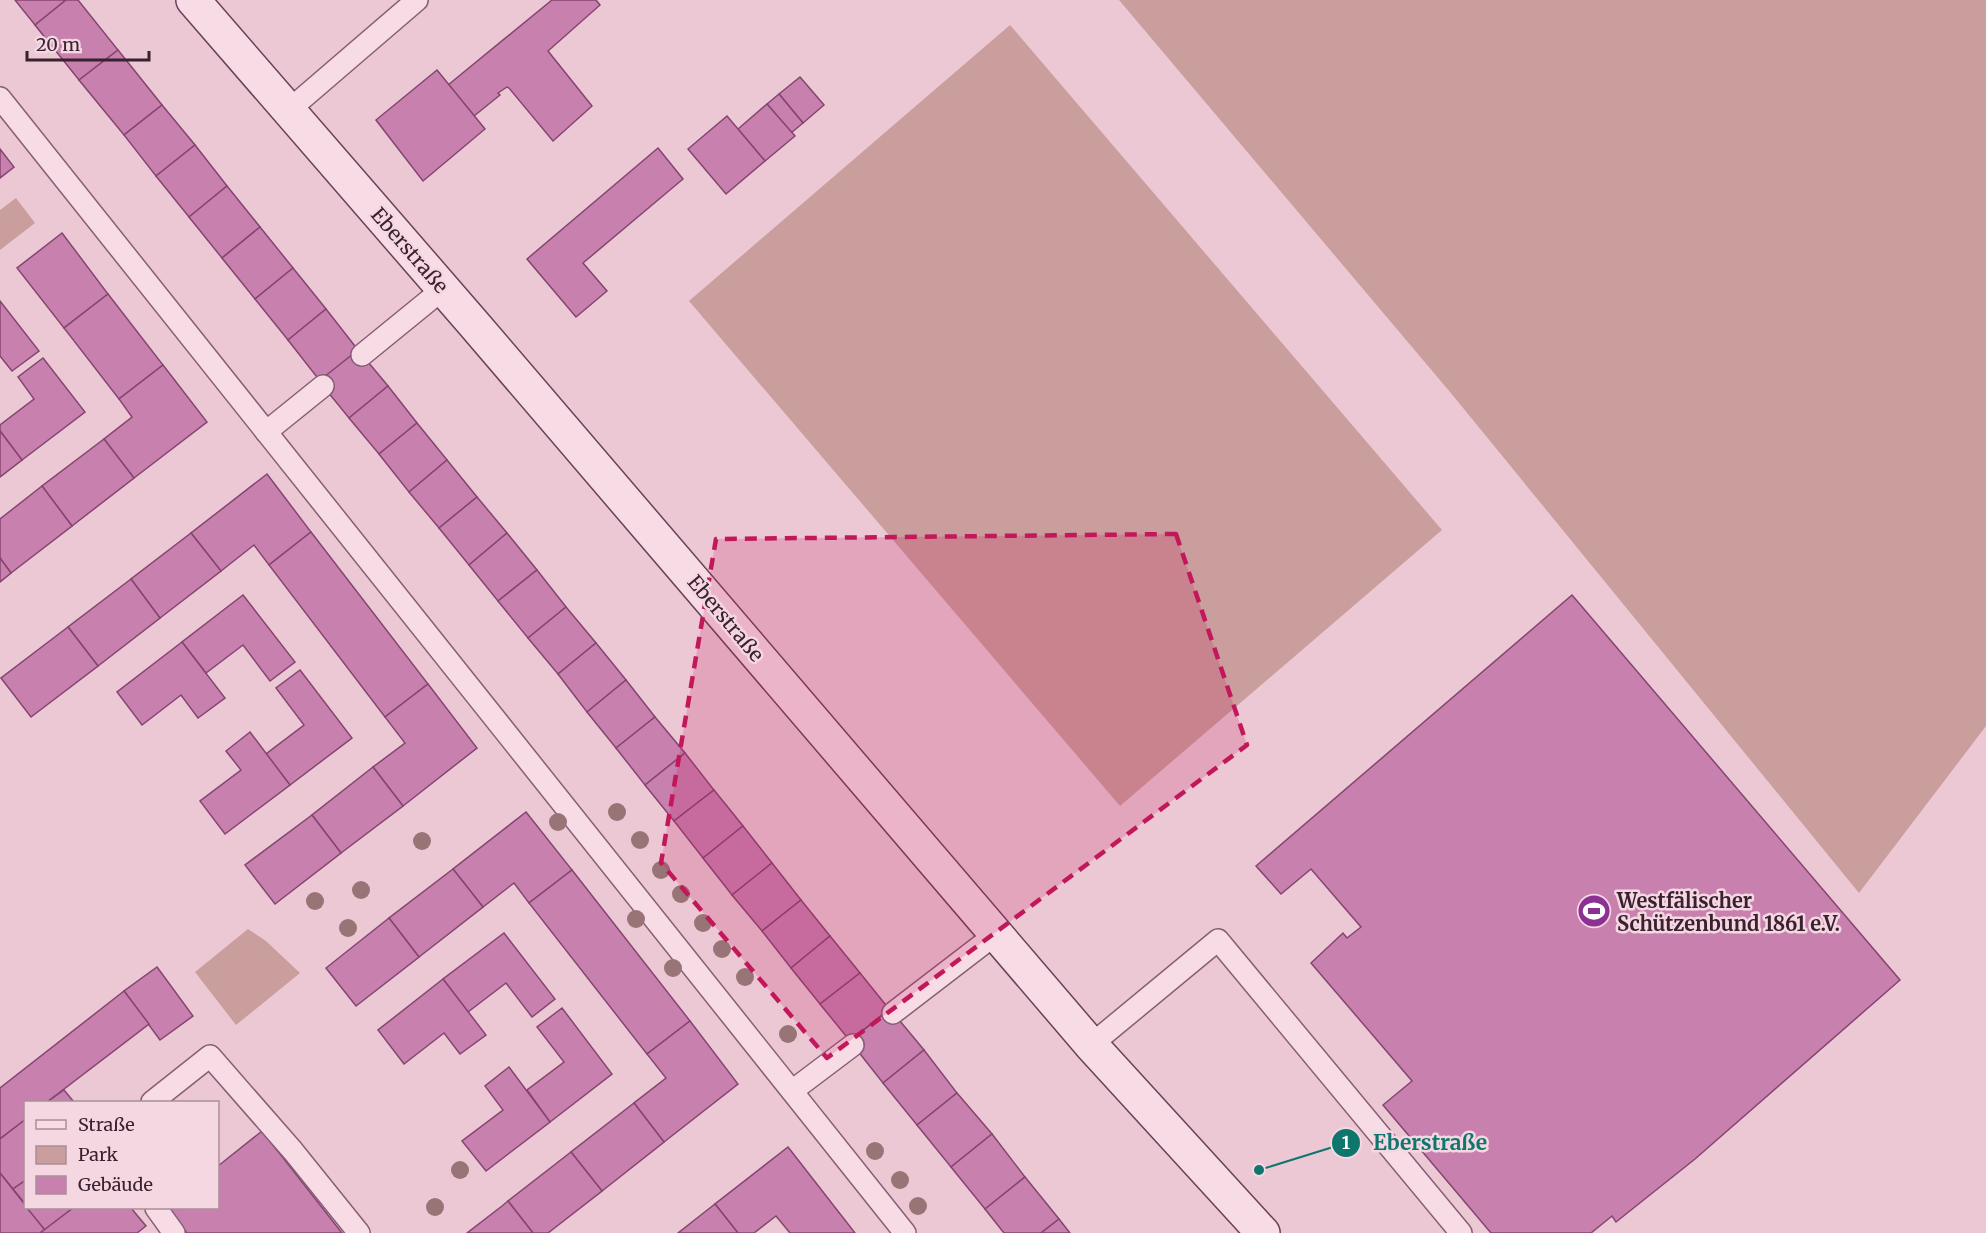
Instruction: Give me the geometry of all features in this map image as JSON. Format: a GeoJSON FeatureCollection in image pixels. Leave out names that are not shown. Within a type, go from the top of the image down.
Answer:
{"type":"FeatureCollection","features":[{"type":"Feature","properties":{"kind":"street","name":"Eberstraße"},"geometry":{"type":"LineString","coordinates":[[193,0],[443,288],[1091,1046],[1263,1233]]}},
{"type":"Feature","properties":{"kind":"lane"},"geometry":{"type":"LineString","coordinates":[[289,110],[417,0]]}},
{"type":"Feature","properties":{"kind":"lane"},"geometry":{"type":"LineString","coordinates":[[0,98],[905,1233]]}},
{"type":"Feature","properties":{"kind":"lane"},"geometry":{"type":"LineString","coordinates":[[362,355],[443,288]]}},
{"type":"Feature","properties":{"kind":"lane"},"geometry":{"type":"LineString","coordinates":[[266,432],[323,386]]}},
{"type":"Feature","properties":{"kind":"lane"},"geometry":{"type":"LineString","coordinates":[[893,1013],[996,934]]}},
{"type":"Feature","properties":{"kind":"lane"},"geometry":{"type":"LineString","coordinates":[[1091,1046],[1218,940],[1461,1233]]}},
{"type":"Feature","properties":{"kind":"lane"},"geometry":{"type":"LineString","coordinates":[[792,1091],[852,1045]]}},
{"type":"Feature","properties":{"kind":"lane"},"geometry":{"type":"LineString","coordinates":[[153,1101],[210,1056],[293,1151],[359,1233]]}},
{"type":"Feature","properties":{"kind":"lane"},"geometry":{"type":"LineString","coordinates":[[157,1209],[174,1233]]}},
{"type":"Feature","properties":{"kind":"highlighted area"},"geometry":{"type":"Polygon","coordinates":[[[1176,534],[1247,745],[827,1058],[661,863],[716,539],[1176,534]]]}},
{"type":"Feature","properties":{"kind":"green space"},"geometry":{"type":"Polygon","coordinates":[[[1119,0],[1986,0],[1986,726],[1859,893],[1450,392],[1119,0]]]}},
{"type":"Feature","properties":{"kind":"green space"},"geometry":{"type":"Polygon","coordinates":[[[1010,25],[1442,530],[1120,806],[689,301],[1010,25]]]}},
{"type":"Feature","properties":{"kind":"green space"},"geometry":{"type":"Polygon","coordinates":[[[16,198],[35,223],[0,250],[0,210],[16,198]]]}},
{"type":"Feature","properties":{"kind":"green space"},"geometry":{"type":"Polygon","coordinates":[[[248,929],[266,941],[300,973],[236,1025],[195,972],[248,929]]]}},
{"type":"Feature","properties":{"kind":"building"},"geometry":{"type":"Polygon","coordinates":[[[15,0],[66,0],[35,25],[15,0]]]}},
{"type":"Feature","properties":{"kind":"building"},"geometry":{"type":"Polygon","coordinates":[[[66,0],[78,0],[118,50],[79,80],[35,25],[66,0]]]}},
{"type":"Feature","properties":{"kind":"building"},"geometry":{"type":"Polygon","coordinates":[[[552,0],[596,0],[600,5],[548,51],[592,106],[553,141],[509,88],[498,93],[500,95],[474,116],[448,85],[552,0]]]}},
{"type":"Feature","properties":{"kind":"building"},"geometry":{"type":"Polygon","coordinates":[[[118,50],[162,105],[124,135],[79,80],[118,50]]]}},
{"type":"Feature","properties":{"kind":"building"},"geometry":{"type":"Polygon","coordinates":[[[437,70],[485,129],[423,181],[376,120],[437,70]]]}},
{"type":"Feature","properties":{"kind":"building"},"geometry":{"type":"Polygon","coordinates":[[[800,77],[824,105],[803,123],[779,94],[800,77]]]}},
{"type":"Feature","properties":{"kind":"building"},"geometry":{"type":"Polygon","coordinates":[[[779,94],[803,123],[791,133],[767,104],[779,94]]]}},
{"type":"Feature","properties":{"kind":"building"},"geometry":{"type":"Polygon","coordinates":[[[767,104],[795,136],[765,161],[738,129],[767,104]]]}},
{"type":"Feature","properties":{"kind":"building"},"geometry":{"type":"Polygon","coordinates":[[[162,105],[195,145],[156,176],[124,135],[162,105]]]}},
{"type":"Feature","properties":{"kind":"building"},"geometry":{"type":"Polygon","coordinates":[[[727,116],[765,161],[726,194],[688,149],[727,116]]]}},
{"type":"Feature","properties":{"kind":"building"},"geometry":{"type":"Polygon","coordinates":[[[195,145],[227,186],[189,217],[156,176],[195,145]]]}},
{"type":"Feature","properties":{"kind":"building"},"geometry":{"type":"Polygon","coordinates":[[[658,148],[683,179],[583,263],[607,291],[576,317],[527,259],[658,148]]]}},
{"type":"Feature","properties":{"kind":"building"},"geometry":{"type":"Polygon","coordinates":[[[0,149],[14,167],[0,178],[0,149]]]}},
{"type":"Feature","properties":{"kind":"building"},"geometry":{"type":"Polygon","coordinates":[[[227,186],[260,227],[222,258],[189,217],[227,186]]]}},
{"type":"Feature","properties":{"kind":"building"},"geometry":{"type":"Polygon","coordinates":[[[260,227],[293,268],[255,299],[222,258],[260,227]]]}},
{"type":"Feature","properties":{"kind":"building"},"geometry":{"type":"Polygon","coordinates":[[[62,233],[108,294],[64,328],[17,268],[62,233]]]}},
{"type":"Feature","properties":{"kind":"building"},"geometry":{"type":"Polygon","coordinates":[[[293,268],[326,309],[288,340],[255,299],[293,268]]]}},
{"type":"Feature","properties":{"kind":"building"},"geometry":{"type":"Polygon","coordinates":[[[108,294],[163,365],[119,399],[64,328],[108,294]]]}},
{"type":"Feature","properties":{"kind":"building"},"geometry":{"type":"Polygon","coordinates":[[[0,301],[39,351],[12,371],[0,356],[0,301]]]}},
{"type":"Feature","properties":{"kind":"building"},"geometry":{"type":"Polygon","coordinates":[[[326,309],[358,350],[320,381],[288,340],[326,309]]]}},
{"type":"Feature","properties":{"kind":"building"},"geometry":{"type":"Polygon","coordinates":[[[358,350],[388,386],[349,418],[319,381],[358,350]]]}},
{"type":"Feature","properties":{"kind":"building"},"geometry":{"type":"Polygon","coordinates":[[[43,358],[85,412],[22,460],[0,431],[0,425],[34,399],[18,377],[43,358]]]}},
{"type":"Feature","properties":{"kind":"building"},"geometry":{"type":"Polygon","coordinates":[[[163,365],[207,422],[134,478],[104,439],[132,417],[119,399],[163,365]]]}},
{"type":"Feature","properties":{"kind":"building"},"geometry":{"type":"Polygon","coordinates":[[[388,386],[417,423],[379,454],[349,418],[388,386]]]}},
{"type":"Feature","properties":{"kind":"building"},"geometry":{"type":"Polygon","coordinates":[[[417,423],[447,460],[409,492],[379,454],[417,423]]]}},
{"type":"Feature","properties":{"kind":"building"},"geometry":{"type":"Polygon","coordinates":[[[0,431],[22,460],[0,477],[0,431]]]}},
{"type":"Feature","properties":{"kind":"building"},"geometry":{"type":"Polygon","coordinates":[[[104,439],[134,478],[72,526],[42,486],[104,439]]]}},
{"type":"Feature","properties":{"kind":"building"},"geometry":{"type":"Polygon","coordinates":[[[447,460],[477,497],[439,528],[409,492],[447,460]]]}},
{"type":"Feature","properties":{"kind":"building"},"geometry":{"type":"Polygon","coordinates":[[[267,474],[311,532],[269,565],[254,545],[221,571],[191,533],[267,474]]]}},
{"type":"Feature","properties":{"kind":"building"},"geometry":{"type":"Polygon","coordinates":[[[42,486],[72,526],[11,573],[0,558],[0,519],[42,486]]]}},
{"type":"Feature","properties":{"kind":"building"},"geometry":{"type":"Polygon","coordinates":[[[477,497],[507,533],[469,565],[439,528],[477,497]]]}},
{"type":"Feature","properties":{"kind":"building"},"geometry":{"type":"Polygon","coordinates":[[[311,532],[428,684],[385,717],[269,565],[311,532]]]}},
{"type":"Feature","properties":{"kind":"building"},"geometry":{"type":"Polygon","coordinates":[[[191,533],[221,571],[160,618],[131,579],[191,533]]]}},
{"type":"Feature","properties":{"kind":"building"},"geometry":{"type":"Polygon","coordinates":[[[507,533],[537,570],[498,601],[469,565],[507,533]]]}},
{"type":"Feature","properties":{"kind":"building"},"geometry":{"type":"Polygon","coordinates":[[[0,558],[11,573],[0,582],[0,558]]]}},
{"type":"Feature","properties":{"kind":"building"},"geometry":{"type":"Polygon","coordinates":[[[537,570],[566,607],[528,638],[498,601],[537,570]]]}},
{"type":"Feature","properties":{"kind":"building"},"geometry":{"type":"Polygon","coordinates":[[[131,579],[160,618],[98,666],[68,627],[131,579]]]}},
{"type":"Feature","properties":{"kind":"building"},"geometry":{"type":"Polygon","coordinates":[[[243,595],[295,662],[270,681],[243,645],[206,673],[182,642],[243,595]]]}},
{"type":"Feature","properties":{"kind":"building","name":"Westfälischer Schützenbund 1861 e.V."},"geometry":{"type":"Polygon","coordinates":[[[1572,595],[1900,980],[1695,1159],[1616,1222],[1612,1216],[1591,1233],[1491,1233],[1383,1105],[1412,1081],[1311,963],[1343,933],[1347,938],[1361,927],[1311,869],[1281,894],[1256,866],[1572,595]]]}},
{"type":"Feature","properties":{"kind":"building"},"geometry":{"type":"Polygon","coordinates":[[[566,607],[596,643],[558,674],[528,638],[566,607]]]}},
{"type":"Feature","properties":{"kind":"building"},"geometry":{"type":"Polygon","coordinates":[[[68,627],[98,666],[31,717],[1,678],[68,627]]]}},
{"type":"Feature","properties":{"kind":"building"},"geometry":{"type":"Polygon","coordinates":[[[182,642],[225,698],[198,718],[181,695],[142,725],[117,692],[182,642]]]}},
{"type":"Feature","properties":{"kind":"building"},"geometry":{"type":"Polygon","coordinates":[[[596,643],[626,680],[587,712],[558,674],[596,643]]]}},
{"type":"Feature","properties":{"kind":"building"},"geometry":{"type":"Polygon","coordinates":[[[300,670],[352,738],[290,785],[266,754],[304,725],[276,688],[300,670]]]}},
{"type":"Feature","properties":{"kind":"building"},"geometry":{"type":"Polygon","coordinates":[[[626,680],[655,717],[616,748],[587,712],[626,680]]]}},
{"type":"Feature","properties":{"kind":"building"},"geometry":{"type":"Polygon","coordinates":[[[428,684],[477,748],[403,806],[373,767],[405,743],[385,717],[428,684]]]}},
{"type":"Feature","properties":{"kind":"building"},"geometry":{"type":"Polygon","coordinates":[[[655,717],[685,753],[645,785],[616,748],[655,717]]]}},
{"type":"Feature","properties":{"kind":"building"},"geometry":{"type":"Polygon","coordinates":[[[250,732],[290,785],[225,834],[200,801],[241,770],[226,751],[250,732]]]}},
{"type":"Feature","properties":{"kind":"building"},"geometry":{"type":"Polygon","coordinates":[[[685,753],[714,790],[674,821],[645,785],[685,753]]]}},
{"type":"Feature","properties":{"kind":"building"},"geometry":{"type":"Polygon","coordinates":[[[373,767],[403,806],[341,853],[312,815],[373,767]]]}},
{"type":"Feature","properties":{"kind":"building"},"geometry":{"type":"Polygon","coordinates":[[[714,790],[743,826],[703,858],[674,821],[714,790]]]}},
{"type":"Feature","properties":{"kind":"building"},"geometry":{"type":"Polygon","coordinates":[[[526,812],[572,870],[529,903],[514,883],[483,907],[453,869],[526,812]]]}},
{"type":"Feature","properties":{"kind":"building"},"geometry":{"type":"Polygon","coordinates":[[[312,815],[341,853],[275,904],[245,865],[312,815]]]}},
{"type":"Feature","properties":{"kind":"building"},"geometry":{"type":"Polygon","coordinates":[[[743,826],[772,863],[732,895],[703,858],[743,826]]]}},
{"type":"Feature","properties":{"kind":"building"},"geometry":{"type":"Polygon","coordinates":[[[772,863],[801,900],[762,931],[732,895],[772,863]]]}},
{"type":"Feature","properties":{"kind":"building"},"geometry":{"type":"Polygon","coordinates":[[[453,869],[483,907],[419,957],[389,918],[453,869]]]}},
{"type":"Feature","properties":{"kind":"building"},"geometry":{"type":"Polygon","coordinates":[[[572,870],[690,1021],[647,1054],[529,903],[572,870]]]}},
{"type":"Feature","properties":{"kind":"building"},"geometry":{"type":"Polygon","coordinates":[[[801,900],[830,936],[791,968],[762,931],[801,900]]]}},
{"type":"Feature","properties":{"kind":"building"},"geometry":{"type":"Polygon","coordinates":[[[389,918],[419,957],[356,1006],[326,968],[389,918]]]}},
{"type":"Feature","properties":{"kind":"building"},"geometry":{"type":"Polygon","coordinates":[[[504,933],[555,999],[532,1017],[506,983],[468,1012],[443,979],[504,933]]]}},
{"type":"Feature","properties":{"kind":"building"},"geometry":{"type":"Polygon","coordinates":[[[830,936],[860,973],[820,1004],[791,968],[830,936]]]}},
{"type":"Feature","properties":{"kind":"building"},"geometry":{"type":"Polygon","coordinates":[[[157,967],[193,1016],[160,1040],[124,991],[157,967]]]}},
{"type":"Feature","properties":{"kind":"building"},"geometry":{"type":"Polygon","coordinates":[[[860,973],[889,1009],[850,1041],[820,1004],[860,973]]]}},
{"type":"Feature","properties":{"kind":"building"},"geometry":{"type":"Polygon","coordinates":[[[443,979],[486,1035],[460,1054],[444,1033],[404,1064],[378,1030],[443,979]]]}},
{"type":"Feature","properties":{"kind":"building"},"geometry":{"type":"Polygon","coordinates":[[[124,991],[149,1024],[48,1101],[24,1101],[24,1121],[0,1139],[0,1088],[124,991]]]}},
{"type":"Feature","properties":{"kind":"building"},"geometry":{"type":"Polygon","coordinates":[[[562,1008],[612,1074],[550,1122],[527,1090],[564,1062],[537,1027],[562,1008]]]}},
{"type":"Feature","properties":{"kind":"building"},"geometry":{"type":"Polygon","coordinates":[[[890,1009],[924,1050],[883,1083],[850,1041],[890,1009]]]}},
{"type":"Feature","properties":{"kind":"building"},"geometry":{"type":"Polygon","coordinates":[[[690,1021],[738,1084],[664,1142],[634,1103],[666,1078],[647,1054],[690,1021]]]}},
{"type":"Feature","properties":{"kind":"building"},"geometry":{"type":"Polygon","coordinates":[[[924,1050],[957,1093],[917,1125],[883,1083],[924,1050]]]}},
{"type":"Feature","properties":{"kind":"building"},"geometry":{"type":"Polygon","coordinates":[[[509,1067],[550,1122],[486,1171],[462,1141],[503,1110],[485,1086],[509,1067]]]}},
{"type":"Feature","properties":{"kind":"building"},"geometry":{"type":"Polygon","coordinates":[[[64,1090],[73,1101],[48,1101],[64,1090]]]}},
{"type":"Feature","properties":{"kind":"building"},"geometry":{"type":"Polygon","coordinates":[[[957,1093],[992,1134],[951,1167],[917,1125],[957,1093]]]}},
{"type":"Feature","properties":{"kind":"building"},"geometry":{"type":"Polygon","coordinates":[[[634,1103],[664,1142],[602,1191],[571,1152],[634,1103]]]}},
{"type":"Feature","properties":{"kind":"building"},"geometry":{"type":"Polygon","coordinates":[[[24,1121],[24,1181],[13,1189],[0,1173],[0,1139],[24,1121]]]}},
{"type":"Feature","properties":{"kind":"building"},"geometry":{"type":"Polygon","coordinates":[[[262,1131],[342,1233],[187,1233],[168,1209],[219,1209],[219,1165],[262,1131]]]}},
{"type":"Feature","properties":{"kind":"building"},"geometry":{"type":"Polygon","coordinates":[[[992,1134],[1025,1177],[985,1209],[951,1167],[992,1134]]]}},
{"type":"Feature","properties":{"kind":"building"},"geometry":{"type":"Polygon","coordinates":[[[788,1147],[855,1233],[790,1233],[776,1216],[754,1233],[738,1233],[715,1204],[788,1147]]]}},
{"type":"Feature","properties":{"kind":"building"},"geometry":{"type":"Polygon","coordinates":[[[571,1152],[602,1191],[548,1233],[533,1233],[508,1201],[571,1152]]]}},
{"type":"Feature","properties":{"kind":"building"},"geometry":{"type":"Polygon","coordinates":[[[0,1173],[24,1203],[24,1209],[28,1209],[45,1230],[40,1233],[0,1233],[0,1173]]]}},
{"type":"Feature","properties":{"kind":"building"},"geometry":{"type":"Polygon","coordinates":[[[1025,1177],[1059,1219],[1041,1233],[1004,1233],[985,1209],[1025,1177]]]}},
{"type":"Feature","properties":{"kind":"building"},"geometry":{"type":"Polygon","coordinates":[[[24,1181],[24,1203],[13,1189],[24,1181]]]}},
{"type":"Feature","properties":{"kind":"building"},"geometry":{"type":"Polygon","coordinates":[[[508,1201],[533,1233],[467,1233],[502,1206],[508,1201]]]}},
{"type":"Feature","properties":{"kind":"building"},"geometry":{"type":"Polygon","coordinates":[[[715,1204],[738,1233],[678,1233],[706,1211],[715,1204]]]}},
{"type":"Feature","properties":{"kind":"building"},"geometry":{"type":"Polygon","coordinates":[[[28,1209],[72,1209],[45,1230],[28,1209]]]}},
{"type":"Feature","properties":{"kind":"building"},"geometry":{"type":"Polygon","coordinates":[[[72,1209],[132,1209],[146,1226],[137,1233],[40,1233],[72,1209]]]}},
{"type":"Feature","properties":{"kind":"building"},"geometry":{"type":"Polygon","coordinates":[[[1059,1219],[1070,1233],[1041,1233],[1059,1219]]]}},
{"type":"Feature","properties":{"kind":"place","name":"Westfälischer Schützenbund 1861 e.V."},"geometry":{"type":"Point","coordinates":[1594,911]}},
{"type":"Feature","properties":{"kind":"place","name":"Eberstraße"},"geometry":{"type":"Point","coordinates":[1259,1170]}}]}
